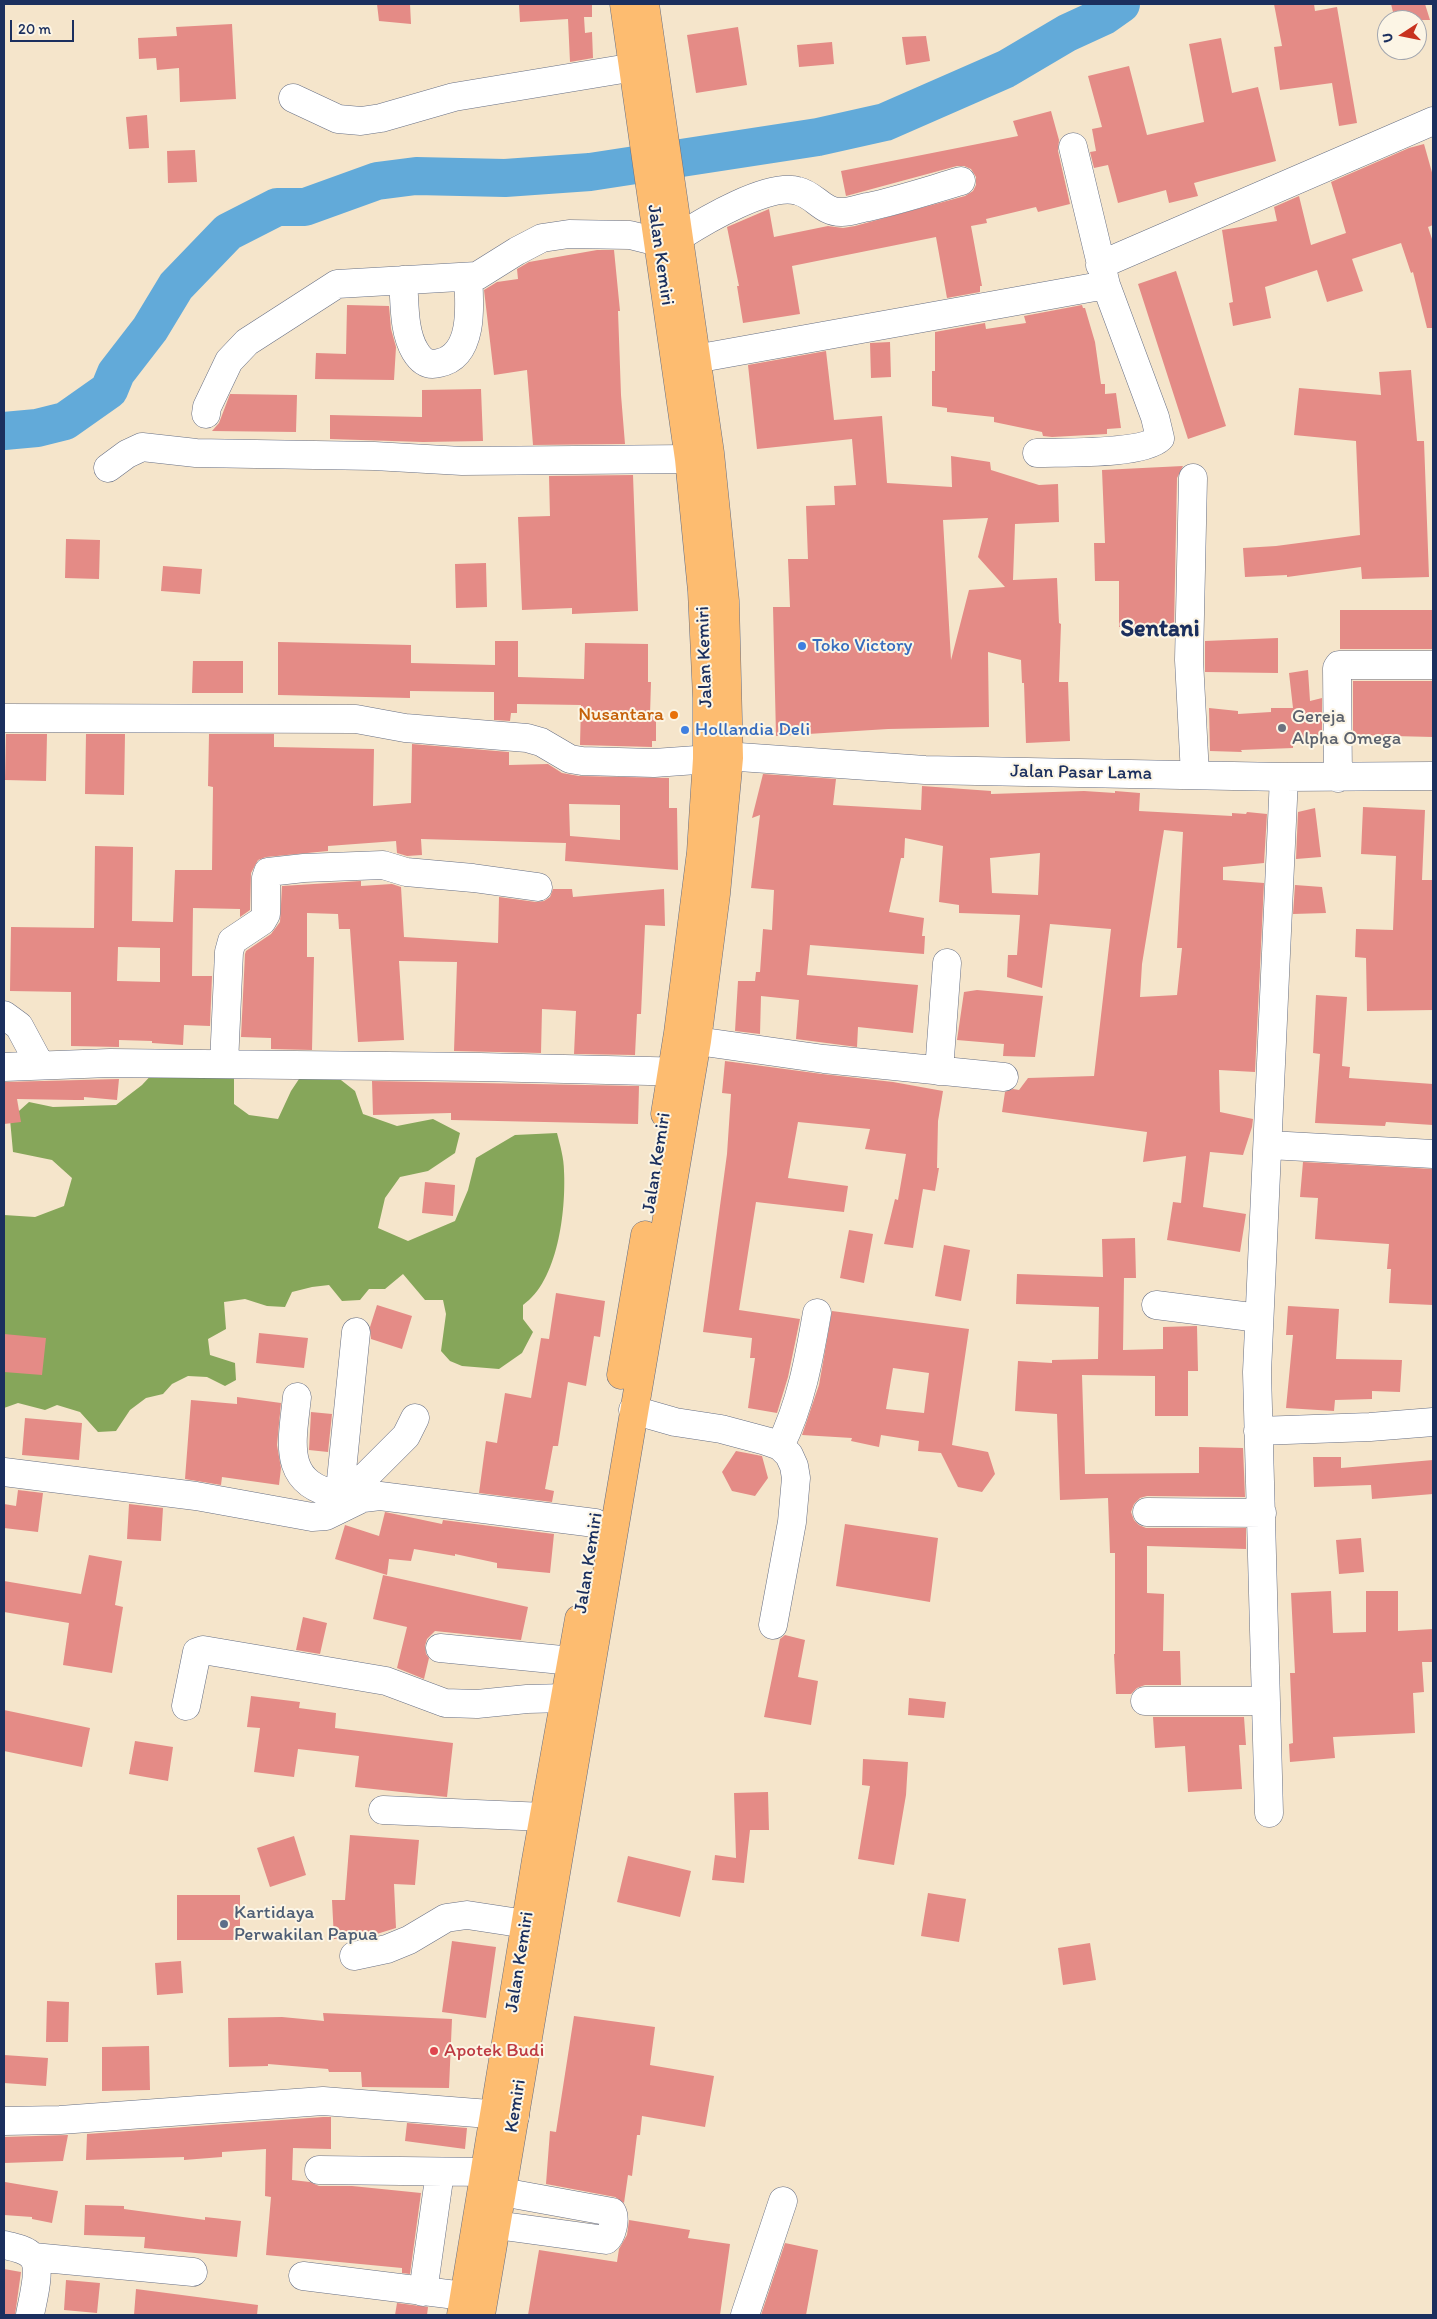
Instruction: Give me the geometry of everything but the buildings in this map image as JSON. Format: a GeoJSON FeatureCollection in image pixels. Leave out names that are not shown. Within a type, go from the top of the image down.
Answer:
{"type":"FeatureCollection","features":[{"type":"Feature","properties":{"kind":"highway","name":"Jalan Kemiri"},"geometry":{"type":"LineString","coordinates":[[624,4],[644,66]]}},
{"type":"Feature","properties":{"kind":"highway","name":"Jalan Kemiri"},"geometry":{"type":"LineString","coordinates":[[469,2309],[484,2172],[505,2115],[526,1924],[545,1816],[570,1712],[651,1316],[681,1072],[701,852],[718,758],[667,232],[644,66],[645,4]]}},
{"type":"Feature","properties":{"kind":"highway","name":"Jalan Kemiri"},"geometry":{"type":"LineString","coordinates":[[570,1712],[572,1661],[595,1523],[681,1072],[696,1041],[716,894],[718,758],[725,602],[710,453],[695,359],[667,232]]}},
{"type":"Feature","properties":{"kind":"highway","name":"Kemiri"},"geometry":{"type":"LineString","coordinates":[[469,2309],[496,2224],[502,2192],[505,2115],[552,1888],[570,1712]]}},
{"type":"Feature","properties":{"kind":"street"},"geometry":{"type":"LineString","coordinates":[[293,98],[338,119],[361,121],[381,118],[454,97],[644,66]]}},
{"type":"Feature","properties":{"kind":"street"},"geometry":{"type":"LineString","coordinates":[[695,359],[1103,275],[1433,121]]}},
{"type":"Feature","properties":{"kind":"street"},"geometry":{"type":"LineString","coordinates":[[1037,453],[1122,449],[1150,444],[1160,438],[1155,417],[1103,275],[1073,148]]}},
{"type":"Feature","properties":{"kind":"street"},"geometry":{"type":"LineString","coordinates":[[206,414],[210,399],[229,361],[247,342],[337,284],[477,276],[542,238],[569,234],[630,235],[667,232],[758,196],[780,191],[795,190],[804,192],[823,207],[842,212],[885,203],[961,181]]}},
{"type":"Feature","properties":{"kind":"street"},"geometry":{"type":"LineString","coordinates":[[403,280],[406,326],[414,349],[422,361],[432,365],[448,361],[464,344],[470,306],[468,277]]}},
{"type":"Feature","properties":{"kind":"street"},"geometry":{"type":"LineString","coordinates":[[108,468],[127,454],[142,447],[196,453],[374,456],[462,461],[689,459]]}},
{"type":"Feature","properties":{"kind":"street"},"geometry":{"type":"LineString","coordinates":[[1193,478],[1189,660],[1195,775]]}},
{"type":"Feature","properties":{"kind":"street"},"geometry":{"type":"LineString","coordinates":[[1338,778],[1336,708],[1337,668],[1339,665],[1433,665]]}},
{"type":"Feature","properties":{"kind":"street","name":"Jalan Pasar Lama"},"geometry":{"type":"LineString","coordinates":[[4,718],[356,719],[405,728],[527,738],[541,742],[570,759],[582,761],[654,763],[718,758],[926,770],[1338,778],[1433,776]]}},
{"type":"Feature","properties":{"kind":"street"},"geometry":{"type":"LineString","coordinates":[[1268,1813],[1262,1513],[1258,1431],[1259,1318],[1269,1145],[1284,777]]}},
{"type":"Feature","properties":{"kind":"street"},"geometry":{"type":"LineString","coordinates":[[224,1064],[229,952],[232,941],[262,921],[266,914],[266,878],[268,872],[304,868],[382,865],[406,872],[473,878],[538,887]]}},
{"type":"Feature","properties":{"kind":"street"},"geometry":{"type":"LineString","coordinates":[[939,1071],[947,963]]}},
{"type":"Feature","properties":{"kind":"street"},"geometry":{"type":"LineString","coordinates":[[4,1014],[19,1026],[40,1065]]}},
{"type":"Feature","properties":{"kind":"street"},"geometry":{"type":"LineString","coordinates":[[696,1041],[824,1059],[1004,1077]]}},
{"type":"Feature","properties":{"kind":"street"},"geometry":{"type":"LineString","coordinates":[[4,1067],[110,1063],[681,1072]]}},
{"type":"Feature","properties":{"kind":"street"},"geometry":{"type":"LineString","coordinates":[[1269,1145],[1433,1154]]}},
{"type":"Feature","properties":{"kind":"street"},"geometry":{"type":"LineString","coordinates":[[1156,1305],[1259,1318]]}},
{"type":"Feature","properties":{"kind":"street"},"geometry":{"type":"LineString","coordinates":[[780,1446],[800,1396],[817,1313]]}},
{"type":"Feature","properties":{"kind":"street"},"geometry":{"type":"LineString","coordinates":[[346,1501],[356,1332]]}},
{"type":"Feature","properties":{"kind":"street"},"geometry":{"type":"LineString","coordinates":[[297,1397],[292,1445],[300,1476],[312,1486],[346,1501],[380,1496],[595,1523]]}},
{"type":"Feature","properties":{"kind":"street"},"geometry":{"type":"LineString","coordinates":[[633,1410],[675,1422],[721,1429],[780,1446],[789,1455],[794,1466],[796,1478],[792,1522],[773,1625]]}},
{"type":"Feature","properties":{"kind":"street"},"geometry":{"type":"LineString","coordinates":[[4,1472],[196,1496],[312,1517],[326,1516],[346,1501],[364,1478],[406,1436],[415,1418]]}},
{"type":"Feature","properties":{"kind":"street"},"geometry":{"type":"LineString","coordinates":[[1258,1431],[1370,1427],[1433,1422]]}},
{"type":"Feature","properties":{"kind":"street"},"geometry":{"type":"LineString","coordinates":[[1147,1512],[1262,1513]]}},
{"type":"Feature","properties":{"kind":"street"},"geometry":{"type":"LineString","coordinates":[[440,1648],[572,1661]]}},
{"type":"Feature","properties":{"kind":"street"},"geometry":{"type":"LineString","coordinates":[[186,1706],[193,1663],[197,1652],[202,1650],[386,1681],[445,1703],[476,1704],[528,1699],[570,1712]]}},
{"type":"Feature","properties":{"kind":"street"},"geometry":{"type":"LineString","coordinates":[[1145,1701],[1265,1701]]}},
{"type":"Feature","properties":{"kind":"street"},"geometry":{"type":"LineString","coordinates":[[383,1810],[545,1816]]}},
{"type":"Feature","properties":{"kind":"street"},"geometry":{"type":"LineString","coordinates":[[354,1956],[388,1950],[410,1940],[446,1918],[467,1915],[526,1924]]}},
{"type":"Feature","properties":{"kind":"street"},"geometry":{"type":"LineString","coordinates":[[4,2121],[60,2120],[323,2101],[505,2115]]}},
{"type":"Feature","properties":{"kind":"street"},"geometry":{"type":"LineString","coordinates":[[318,2170],[484,2172]]}},
{"type":"Feature","properties":{"kind":"street"},"geometry":{"type":"LineString","coordinates":[[423,2292],[440,2172]]}},
{"type":"Feature","properties":{"kind":"street"},"geometry":{"type":"LineString","coordinates":[[496,2224],[606,2240],[610,2236],[614,2218],[612,2212],[502,2192]]}},
{"type":"Feature","properties":{"kind":"street"},"geometry":{"type":"LineString","coordinates":[[745,2315],[783,2201]]}},
{"type":"Feature","properties":{"kind":"street"},"geometry":{"type":"LineString","coordinates":[[4,2245],[22,2250],[33,2257],[193,2272]]}},
{"type":"Feature","properties":{"kind":"street"},"geometry":{"type":"LineString","coordinates":[[30,2315],[36,2284],[36,2266],[33,2257]]}},
{"type":"Feature","properties":{"kind":"street"},"geometry":{"type":"LineString","coordinates":[[302,2276],[423,2292],[469,2309]]}},
{"type":"Feature","properties":{"kind":"green space"},"geometry":{"type":"Polygon","coordinates":[[[156,1070],[234,1075],[234,1104],[249,1115],[278,1119],[291,1091],[303,1073],[332,1073],[355,1091],[363,1114],[397,1126],[433,1119],[460,1133],[455,1153],[428,1171],[400,1177],[385,1198],[378,1228],[408,1241],[455,1221],[468,1190],[476,1158],[515,1135],[557,1133],[564,1166],[561,1225],[552,1263],[544,1280],[535,1294],[523,1305],[523,1319],[533,1332],[522,1353],[499,1369],[462,1366],[450,1361],[441,1351],[446,1314],[443,1300],[425,1300],[403,1274],[385,1289],[369,1289],[360,1300],[342,1301],[329,1285],[292,1292],[285,1307],[267,1306],[245,1299],[224,1302],[226,1329],[208,1339],[210,1355],[235,1363],[236,1380],[225,1386],[207,1377],[188,1376],[172,1384],[163,1394],[146,1398],[130,1410],[116,1431],[98,1432],[80,1412],[57,1405],[45,1410],[18,1403],[4,1408],[4,1215],[35,1217],[64,1206],[72,1178],[52,1160],[13,1152],[10,1119],[29,1102],[53,1107],[116,1105],[142,1085],[156,1070]]]}},
{"type":"Feature","properties":{"kind":"waterway"},"geometry":{"type":"LineString","coordinates":[[4,431],[37,428],[65,421],[109,390],[116,373],[150,329],[176,286],[228,232],[277,207],[305,207],[377,181],[416,176],[505,178],[590,172],[818,137],[885,122],[1006,69],[1067,33],[1104,16],[1121,4]]}},
{"type":"Feature","properties":{"kind":"place","name":"Toko Victory"},"geometry":{"type":"Point","coordinates":[802,646]}},
{"type":"Feature","properties":{"kind":"place","name":"Nusantara"},"geometry":{"type":"Point","coordinates":[674,715]}},
{"type":"Feature","properties":{"kind":"place","name":"Gereja Alpha Omega"},"geometry":{"type":"Point","coordinates":[1282,728]}},
{"type":"Feature","properties":{"kind":"place","name":"Hollandia Deli"},"geometry":{"type":"Point","coordinates":[685,730]}},
{"type":"Feature","properties":{"kind":"place","name":"Kartidaya Perwakilan Papua"},"geometry":{"type":"Point","coordinates":[224,1924]}},
{"type":"Feature","properties":{"kind":"place","name":"Apotek Budi"},"geometry":{"type":"Point","coordinates":[434,2051]}},
{"type":"Feature","properties":{"kind":"district","name":"Sentani"},"geometry":{"type":"Point","coordinates":[1160,630]}}]}
